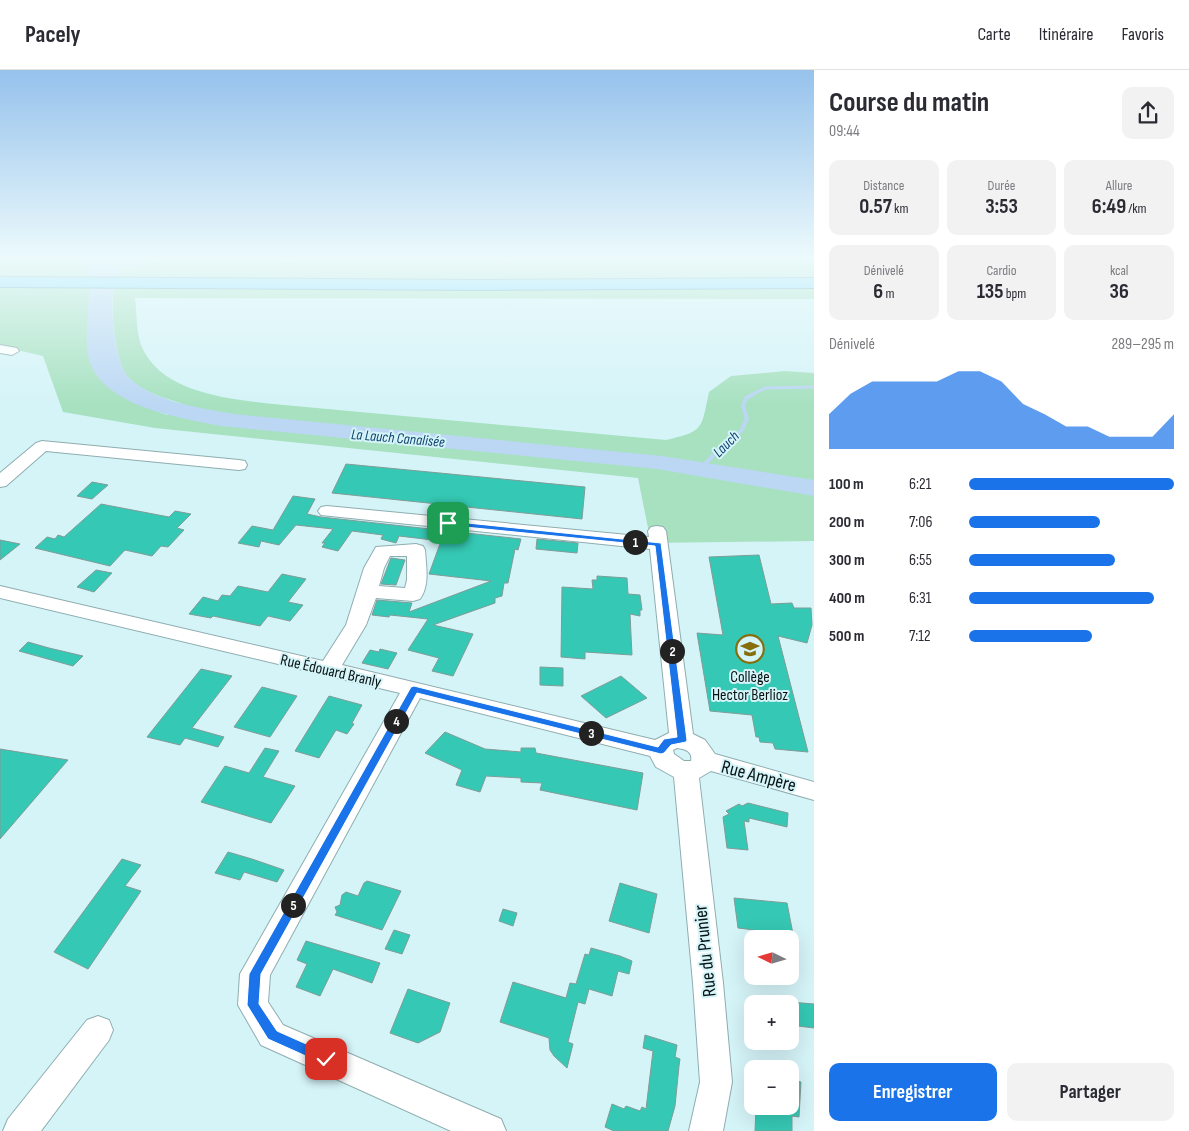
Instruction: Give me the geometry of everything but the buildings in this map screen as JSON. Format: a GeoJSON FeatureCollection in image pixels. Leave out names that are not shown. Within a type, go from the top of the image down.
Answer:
{"type":"FeatureCollection","features":[{"type":"Feature","properties":{"kind":"street"},"geometry":{"type":"LineString","coordinates":[[0,482],[42,446],[239,465]]}},
{"type":"Feature","properties":{"kind":"street"},"geometry":{"type":"LineString","coordinates":[[326,511],[658,538],[682,740]]}},
{"type":"Feature","properties":{"kind":"street"},"geometry":{"type":"LineString","coordinates":[[329,669],[356,625],[368,591]]}},
{"type":"Feature","properties":{"kind":"street","name":"Rue Édouard Branly"},"geometry":{"type":"LineString","coordinates":[[0,592],[414,689],[661,750]]}},
{"type":"Feature","properties":{"kind":"street"},"geometry":{"type":"LineString","coordinates":[[414,689],[255,974],[253,1005],[272,1035],[489,1131]]}},
{"type":"Feature","properties":{"kind":"street"},"geometry":{"type":"LineString","coordinates":[[682,740],[694,744],[702,751],[695,765],[676,769],[667,764],[662,757],[661,750],[668,742],[682,740]]}},
{"type":"Feature","properties":{"kind":"street","name":"Rue Ampère"},"geometry":{"type":"LineString","coordinates":[[695,765],[814,791]]}},
{"type":"Feature","properties":{"kind":"street","name":"Rue du Prunier"},"geometry":{"type":"LineString","coordinates":[[695,765],[716,1082],[706,1131]]}},
{"type":"Feature","properties":{"kind":"street"},"geometry":{"type":"LineString","coordinates":[[20,1131],[98,1030]]}},
{"type":"Feature","properties":{"kind":"green space"},"geometry":{"type":"Polygon","coordinates":[[[0,307],[89,307],[87,347],[132,402],[167,415],[189,406],[156,395],[133,382],[122,368],[118,355],[113,323],[113,307],[136,307],[139,340],[150,361],[163,374],[180,383],[198,391],[217,396],[273,404],[666,440],[695,431],[702,421],[709,392],[731,376],[785,371],[814,373],[814,541],[651,543],[638,478],[155,428],[63,412],[43,356],[0,346],[0,307]]]}},
{"type":"Feature","properties":{"kind":"water","name":"La Lauch Canalisée"},"geometry":{"type":"Polygon","coordinates":[[[88,307],[112,307],[115,341],[123,369],[128,377],[138,386],[178,403],[234,414],[662,456],[814,480],[814,496],[657,469],[221,426],[182,418],[138,405],[119,395],[103,383],[92,367],[87,347],[88,307]]]}},
{"type":"Feature","properties":{"kind":"waterway","name":"Lauch"},"geometry":{"type":"LineString","coordinates":[[749,396],[765,388],[814,387]]}},
{"type":"Feature","properties":{"kind":"waterway","name":"Lauch"},"geometry":{"type":"LineString","coordinates":[[703,466],[726,442],[741,431],[747,419],[743,406],[746,398],[752,395]]}},
{"type":"Feature","properties":{"kind":"place","name":"Collège Hector Berlioz"},"geometry":{"type":"Point","coordinates":[750,649]}},
{"type":"Feature","properties":{"kind":"route"},"geometry":{"type":"LineString","coordinates":[[326,1059],[272,1035],[253,1005],[255,974],[414,689],[661,750],[663,745],[668,742],[682,740],[659,544],[448,523]]}}]}
